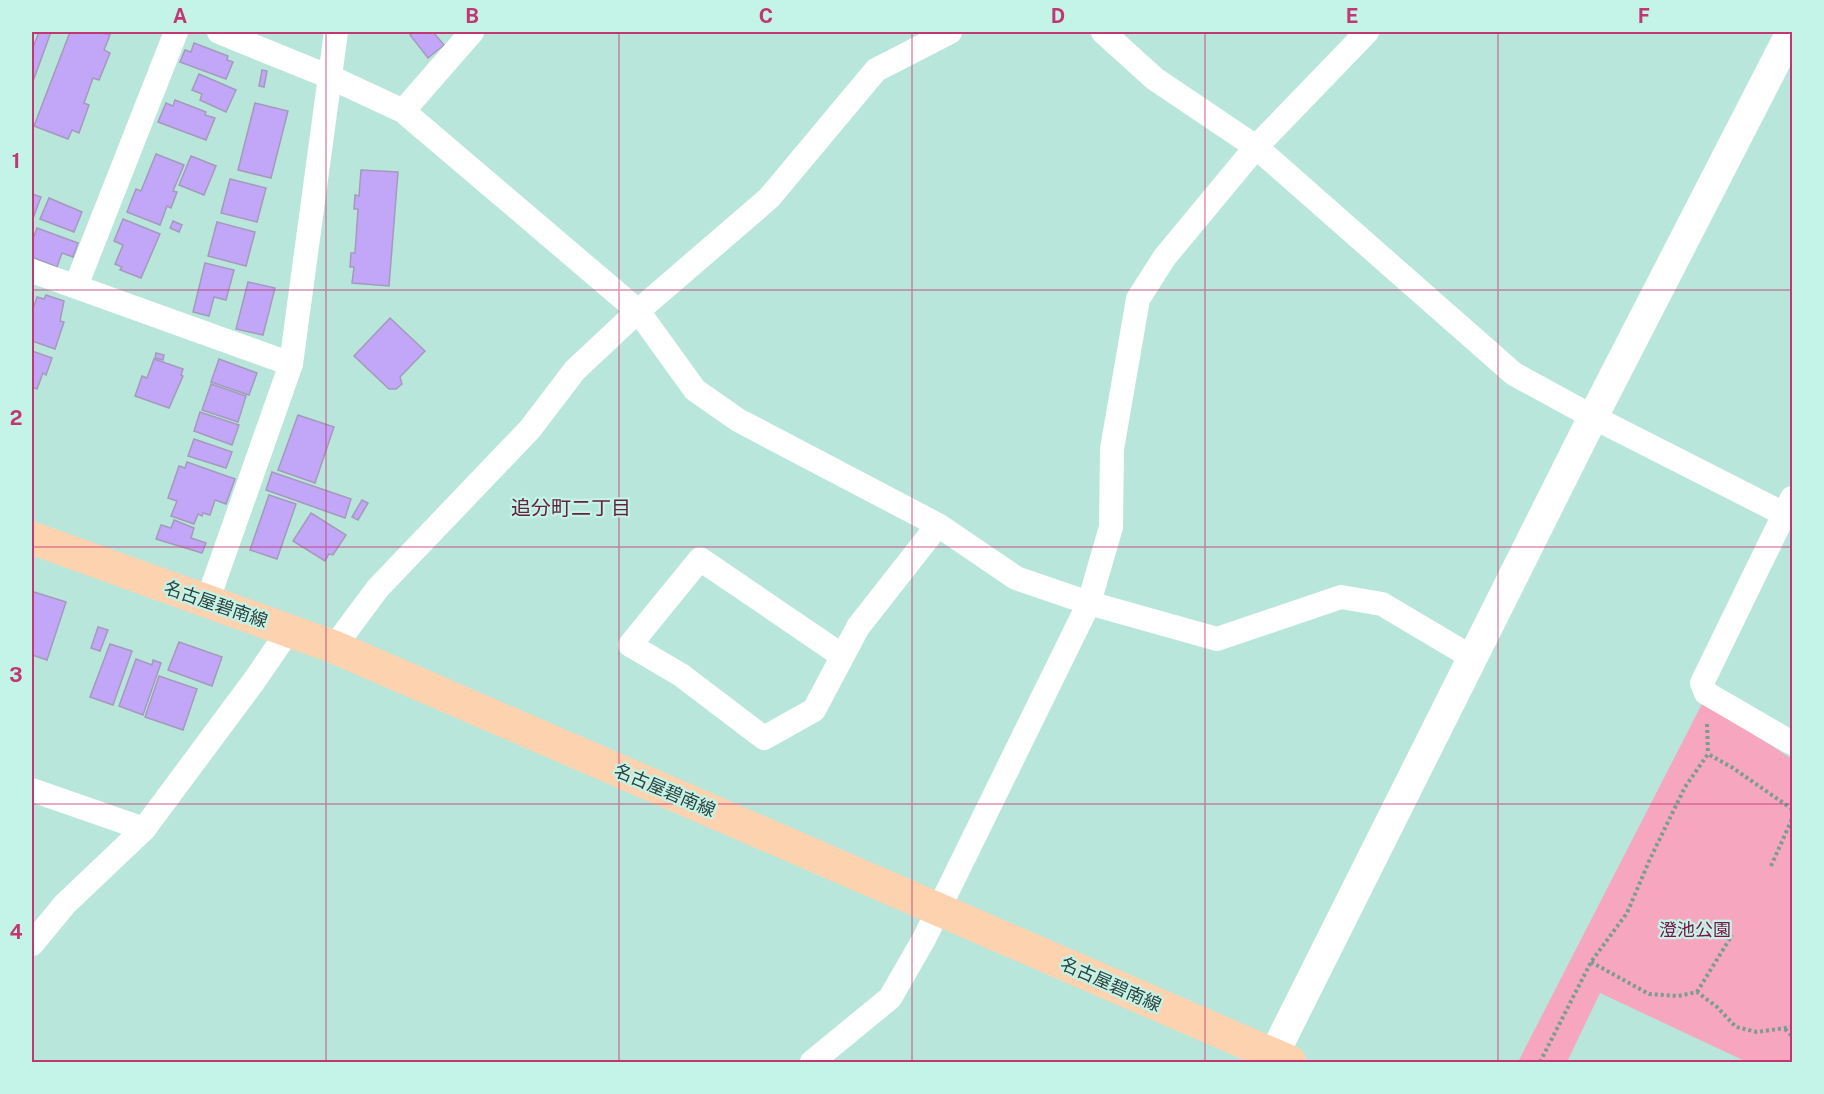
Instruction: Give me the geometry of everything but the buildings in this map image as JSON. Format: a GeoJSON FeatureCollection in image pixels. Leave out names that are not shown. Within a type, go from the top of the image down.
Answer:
{"type":"FeatureCollection","features":[{"type":"Feature","properties":{"kind":"main road","name":"名古屋碧南線"},"geometry":{"type":"LineString","coordinates":[[32,538],[334,647],[1282,1059]]}},
{"type":"Feature","properties":{"kind":"street"},"geometry":{"type":"LineString","coordinates":[[76,286],[176,32]]}},
{"type":"Feature","properties":{"kind":"street"},"geometry":{"type":"LineString","coordinates":[[219,32],[330,77],[403,111],[638,311],[695,390],[738,420],[938,525],[1016,578],[1089,603],[1217,639],[1341,597],[1382,603],[1473,658]]}},
{"type":"Feature","properties":{"kind":"street"},"geometry":{"type":"LineString","coordinates":[[207,602],[291,364],[336,32]]}},
{"type":"Feature","properties":{"kind":"street"},"geometry":{"type":"LineString","coordinates":[[403,111],[472,32]]}},
{"type":"Feature","properties":{"kind":"street"},"geometry":{"type":"LineString","coordinates":[[334,647],[378,588],[530,429],[574,370],[638,311],[769,198],[876,70],[950,32]]}},
{"type":"Feature","properties":{"kind":"street"},"geometry":{"type":"LineString","coordinates":[[1103,32],[1155,79],[1256,147],[1514,374],[1593,417],[1788,506],[1702,683],[1706,693],[1792,743]]}},
{"type":"Feature","properties":{"kind":"street"},"geometry":{"type":"LineString","coordinates":[[812,1062],[890,998],[939,908],[1089,603],[1111,527],[1112,449],[1138,299],[1164,258],[1256,147],[1367,32]]}},
{"type":"Feature","properties":{"kind":"street"},"geometry":{"type":"LineString","coordinates":[[1282,1059],[1473,658],[1593,417],[1792,32]]}},
{"type":"Feature","properties":{"kind":"street"},"geometry":{"type":"LineString","coordinates":[[32,271],[291,364]]}},
{"type":"Feature","properties":{"kind":"street"},"geometry":{"type":"LineString","coordinates":[[841,655],[700,559],[630,645],[681,675],[764,738],[813,710],[858,627],[938,525]]}},
{"type":"Feature","properties":{"kind":"street"},"geometry":{"type":"LineString","coordinates":[[32,944],[65,904],[144,830],[289,630]]}},
{"type":"Feature","properties":{"kind":"street"},"geometry":{"type":"LineString","coordinates":[[32,790],[144,830]]}},
{"type":"Feature","properties":{"kind":"path"},"geometry":{"type":"LineString","coordinates":[[1540,1062],[1591,962],[1627,913],[1685,787],[1708,754],[1733,768],[1792,809]]}},
{"type":"Feature","properties":{"kind":"path"},"geometry":{"type":"LineString","coordinates":[[1771,866],[1792,819]]}},
{"type":"Feature","properties":{"kind":"path"},"geometry":{"type":"LineString","coordinates":[[1591,962],[1649,994],[1678,996],[1697,992],[1732,935]]}},
{"type":"Feature","properties":{"kind":"path"},"geometry":{"type":"LineString","coordinates":[[1697,992],[1718,1007],[1736,1027],[1758,1032],[1792,1027]]}},
{"type":"Feature","properties":{"kind":"path"},"geometry":{"type":"LineString","coordinates":[[1785,1029],[1792,1036]]}},
{"type":"Feature","properties":{"kind":"green space","name":"澄池公園"},"geometry":{"type":"Polygon","coordinates":[[[1703,702],[1792,759],[1792,1062],[1747,1062],[1600,993],[1567,1062],[1518,1062],[1703,702]]]}},
{"type":"Feature","properties":{"kind":"district","name":"追分町二丁目"},"geometry":{"type":"Point","coordinates":[571,508]}}]}
